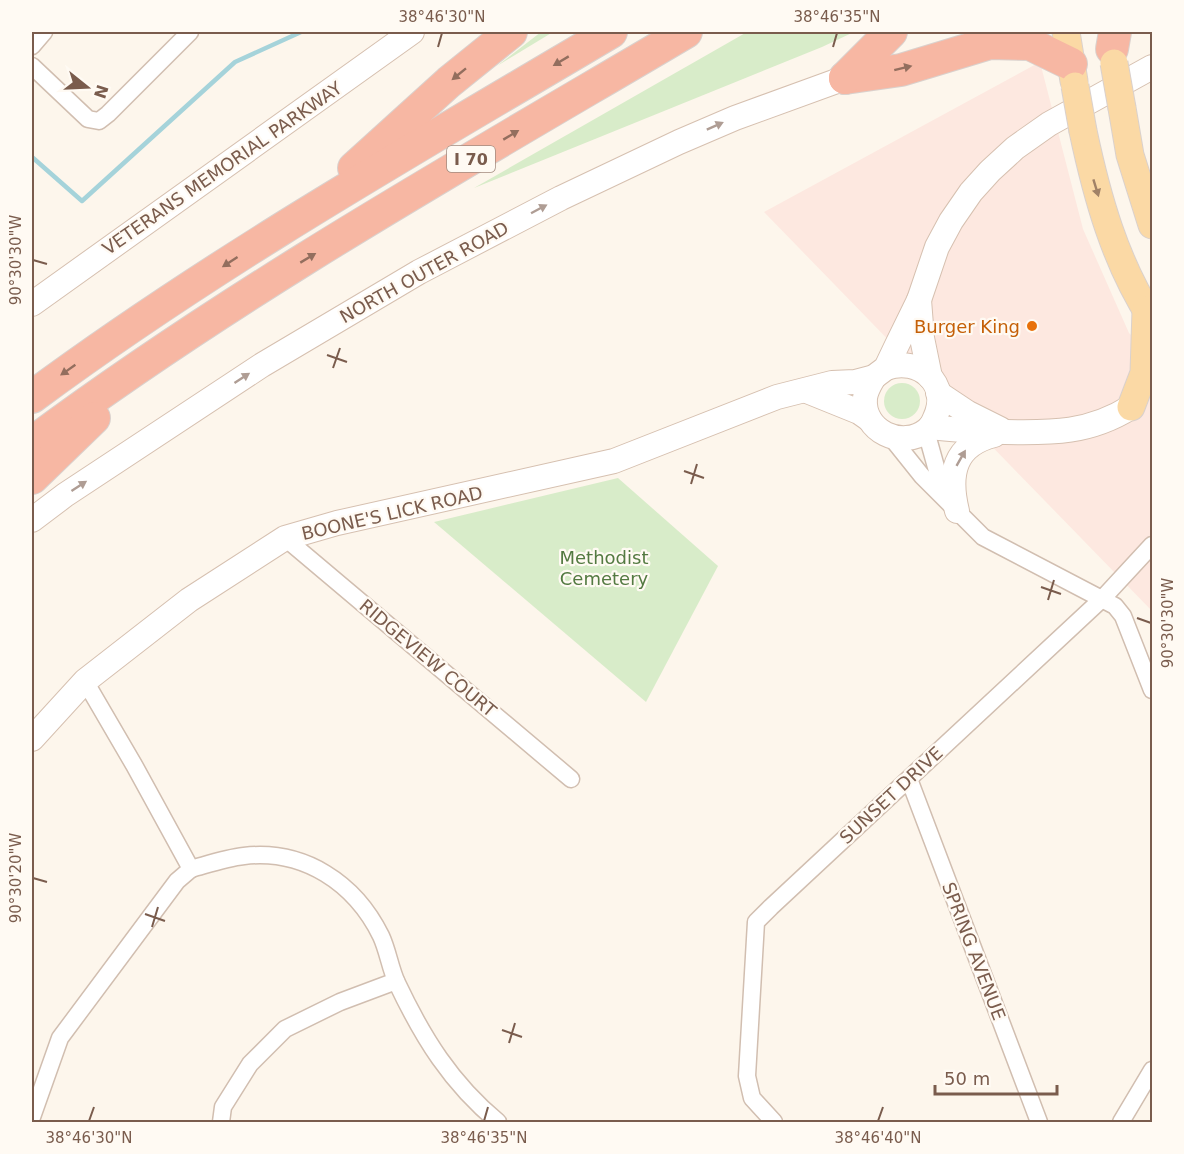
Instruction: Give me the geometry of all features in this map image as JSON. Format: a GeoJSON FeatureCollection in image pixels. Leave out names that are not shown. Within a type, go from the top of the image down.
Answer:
{"type":"FeatureCollection","features":[{"type":"Feature","properties":{"kind":"highway"},"geometry":{"type":"LineString","coordinates":[[297,219],[449,82],[511,32]]}},
{"type":"Feature","properties":{"kind":"highway","name":"I 70"},"geometry":{"type":"LineString","coordinates":[[32,397],[150,313],[297,219],[611,32]]}},
{"type":"Feature","properties":{"kind":"highway","name":"I 70"},"geometry":{"type":"LineString","coordinates":[[32,444],[161,352],[258,288],[686,32]]}},
{"type":"Feature","properties":{"kind":"highway"},"geometry":{"type":"LineString","coordinates":[[845,78],[891,32]]}},
{"type":"Feature","properties":{"kind":"highway"},"geometry":{"type":"LineString","coordinates":[[845,78],[900,70],[990,43],[1030,45],[1073,75]]}},
{"type":"Feature","properties":{"kind":"highway"},"geometry":{"type":"LineString","coordinates":[[32,478],[161,352]]}},
{"type":"Feature","properties":{"kind":"main road"},"geometry":{"type":"LineString","coordinates":[[1066,32],[1093,179],[1110,234],[1149,314],[1142,405]]}},
{"type":"Feature","properties":{"kind":"main road"},"geometry":{"type":"LineString","coordinates":[[1113,44],[1130,154],[1152,225]]}},
{"type":"Feature","properties":{"kind":"street"},"geometry":{"type":"LineString","coordinates":[[32,46],[44,32]]}},
{"type":"Feature","properties":{"kind":"street"},"geometry":{"type":"LineString","coordinates":[[32,66],[88,119],[99,121],[190,32]]}},
{"type":"Feature","properties":{"kind":"street","name":"VETERANS MEMORIAL PARKWAY"},"geometry":{"type":"LineString","coordinates":[[32,304],[412,32]]}},
{"type":"Feature","properties":{"kind":"street"},"geometry":{"type":"LineString","coordinates":[[869,419],[865,399],[868,387],[880,372],[919,300],[926,273],[937,247],[971,192],[1015,148],[1049,124],[1152,67]]}},
{"type":"Feature","properties":{"kind":"street","name":"NORTH OUTER ROAD"},"geometry":{"type":"LineString","coordinates":[[32,520],[65,495],[262,365],[419,272],[561,198],[679,142],[735,118],[845,78]]}},
{"type":"Feature","properties":{"kind":"street"},"geometry":{"type":"LineString","coordinates":[[919,300],[922,338],[934,385],[937,412],[928,429],[950,504]]}},
{"type":"Feature","properties":{"kind":"street"},"geometry":{"type":"LineString","coordinates":[[880,372],[903,364],[913,366],[968,413],[1005,432]]}},
{"type":"Feature","properties":{"kind":"street","name":"BOONE'S LICK ROAD"},"geometry":{"type":"LineString","coordinates":[[32,739],[85,681],[189,600],[285,538],[337,523],[614,461],[777,397],[832,383],[855,382],[880,372]]}},
{"type":"Feature","properties":{"kind":"street"},"geometry":{"type":"LineString","coordinates":[[807,391],[859,412],[890,436],[909,438],[928,429],[964,432],[1049,433],[1075,429],[1114,418],[1142,405]]}},
{"type":"Feature","properties":{"kind":"street"},"geometry":{"type":"LineString","coordinates":[[950,504],[956,464],[972,443],[1005,432]]}},
{"type":"Feature","properties":{"kind":"street"},"geometry":{"type":"LineString","coordinates":[[890,436],[921,476],[983,537],[1115,606],[1123,616],[1152,690]]}},
{"type":"Feature","properties":{"kind":"street","name":"RIDGEVIEW COURT"},"geometry":{"type":"LineString","coordinates":[[285,538],[571,779]]}},
{"type":"Feature","properties":{"kind":"street","name":"SUNSET DRIVE"},"geometry":{"type":"LineString","coordinates":[[774,1122],[752,1098],[747,1076],[756,922],[1103,598],[1152,545]]}},
{"type":"Feature","properties":{"kind":"street"},"geometry":{"type":"LineString","coordinates":[[85,681],[135,765],[191,869]]}},
{"type":"Feature","properties":{"kind":"street","name":"SPRING AVENUE"},"geometry":{"type":"LineString","coordinates":[[909,779],[1039,1122]]}},
{"type":"Feature","properties":{"kind":"street"},"geometry":{"type":"LineString","coordinates":[[32,1117],[60,1038],[177,881],[191,869],[246,856],[280,856],[311,866],[339,880],[359,902],[381,936],[396,981],[423,1033],[447,1071],[479,1107],[498,1122]]}},
{"type":"Feature","properties":{"kind":"street"},"geometry":{"type":"LineString","coordinates":[[221,1122],[223,1107],[250,1064],[285,1029],[340,1002],[396,981]]}},
{"type":"Feature","properties":{"kind":"street"},"geometry":{"type":"LineString","coordinates":[[1121,1122],[1152,1070]]}},
{"type":"Feature","properties":{"kind":"shaded area"},"geometry":{"type":"Polygon","coordinates":[[[1040,62],[1083,229],[1129,333],[1152,356],[1152,611],[764,212],[1040,62]]]}},
{"type":"Feature","properties":{"kind":"green space"},"geometry":{"type":"Polygon","coordinates":[[[541,32],[553,32],[497,66],[541,32]]]}},
{"type":"Feature","properties":{"kind":"green space"},"geometry":{"type":"Polygon","coordinates":[[[747,32],[854,32],[474,188],[747,32]]]}},
{"type":"Feature","properties":{"kind":"green space"},"geometry":{"type":"Polygon","coordinates":[[[902,383],[915,388],[920,401],[915,414],[902,419],[889,414],[884,401],[889,388],[902,383]]]}},
{"type":"Feature","properties":{"kind":"green space","name":"Methodist Cemetery"},"geometry":{"type":"Polygon","coordinates":[[[618,478],[718,566],[646,702],[434,522],[618,478]]]}},
{"type":"Feature","properties":{"kind":"waterway"},"geometry":{"type":"LineString","coordinates":[[32,157],[82,201],[235,62],[301,32]]}},
{"type":"Feature","properties":{"kind":"place","name":"Burger King"},"geometry":{"type":"Point","coordinates":[1032,326]}}]}
